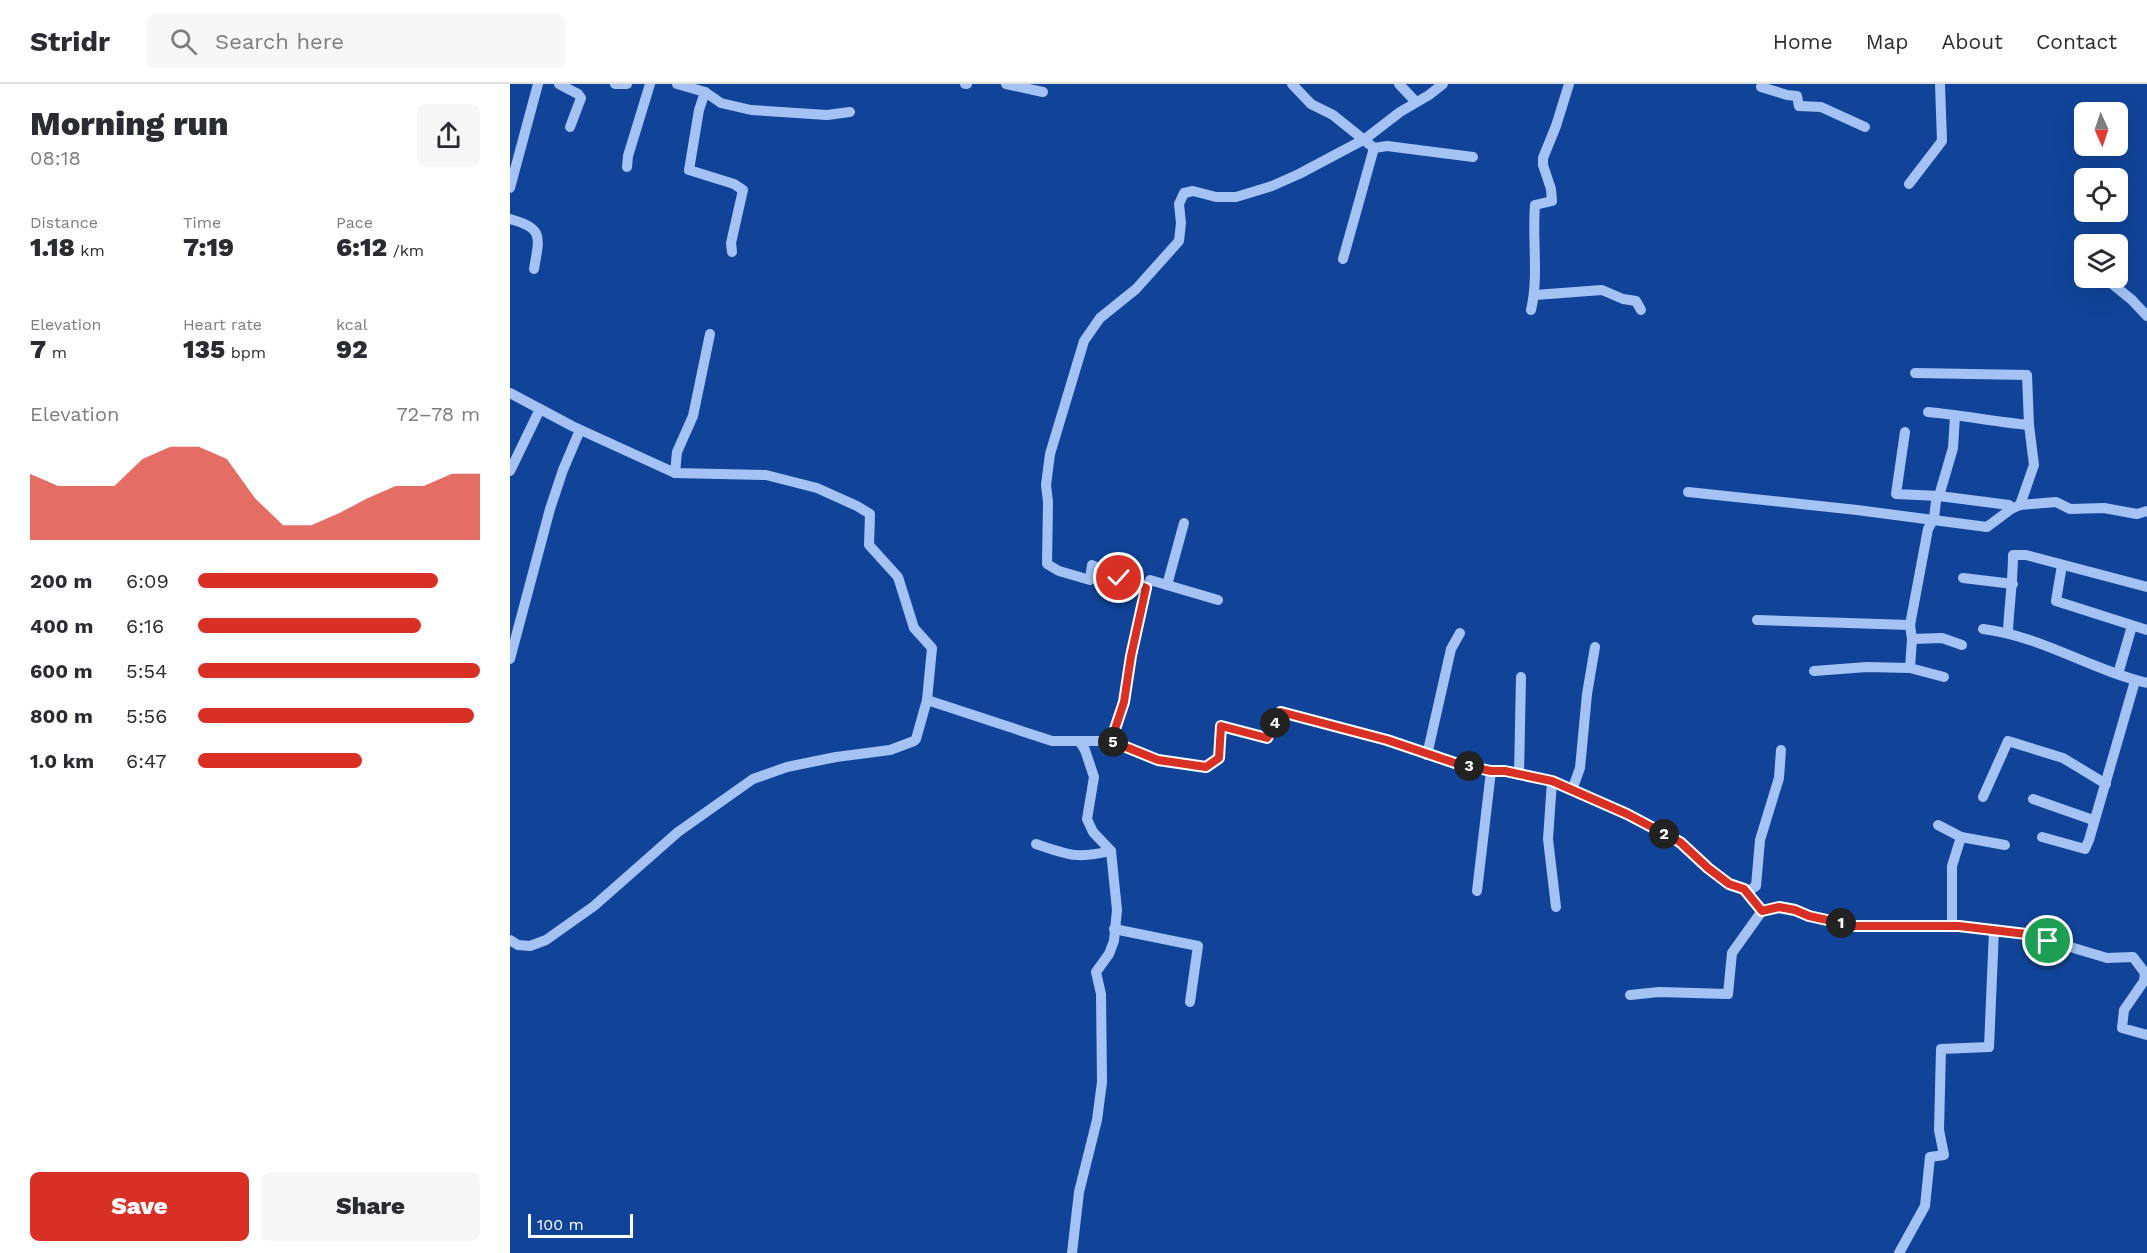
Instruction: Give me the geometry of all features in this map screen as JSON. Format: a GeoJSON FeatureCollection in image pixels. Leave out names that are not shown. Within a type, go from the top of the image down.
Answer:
{"type":"FeatureCollection","features":[{"type":"Feature","properties":{"kind":"street"},"geometry":{"type":"LineString","coordinates":[[510,186],[538,84]]}},
{"type":"Feature","properties":{"kind":"street"},"geometry":{"type":"LineString","coordinates":[[615,84],[627,84]]}},
{"type":"Feature","properties":{"kind":"street"},"geometry":{"type":"LineString","coordinates":[[627,166],[650,84]]}},
{"type":"Feature","properties":{"kind":"street"},"geometry":{"type":"LineString","coordinates":[[677,84],[705,92],[721,103],[751,110],[808,115],[850,112]]}},
{"type":"Feature","properties":{"kind":"street"},"geometry":{"type":"LineString","coordinates":[[1006,84],[1043,92]]}},
{"type":"Feature","properties":{"kind":"street"},"geometry":{"type":"LineString","coordinates":[[1292,84],[1311,104],[1333,115],[1374,148]]}},
{"type":"Feature","properties":{"kind":"street"},"geometry":{"type":"LineString","coordinates":[[1399,84],[1416,102]]}},
{"type":"Feature","properties":{"kind":"street"},"geometry":{"type":"LineString","coordinates":[[1146,588],[1134,585],[1092,565],[1090,580],[1059,571],[1047,564],[1046,485],[1050,454],[1084,341],[1100,318],[1136,289],[1179,241],[1181,223],[1179,204],[1184,193],[1193,191],[1216,197],[1236,197],[1272,186],[1365,139],[1443,84]]}},
{"type":"Feature","properties":{"kind":"street"},"geometry":{"type":"LineString","coordinates":[[1532,310],[1535,295],[1533,229],[1535,205],[1552,201],[1542,158],[1556,126],[1569,84]]}},
{"type":"Feature","properties":{"kind":"street"},"geometry":{"type":"LineString","coordinates":[[1909,184],[1942,141],[1940,84]]}},
{"type":"Feature","properties":{"kind":"street"},"geometry":{"type":"LineString","coordinates":[[564,85],[581,98],[570,126]]}},
{"type":"Feature","properties":{"kind":"street"},"geometry":{"type":"LineString","coordinates":[[1760,85],[1787,95],[1797,96],[1799,106],[1821,107],[1864,126]]}},
{"type":"Feature","properties":{"kind":"street"},"geometry":{"type":"LineString","coordinates":[[705,92],[699,110],[688,166],[692,171],[734,184],[742,190],[731,243],[732,252]]}},
{"type":"Feature","properties":{"kind":"street"},"geometry":{"type":"LineString","coordinates":[[1374,148],[1387,146],[1473,157]]}},
{"type":"Feature","properties":{"kind":"street"},"geometry":{"type":"LineString","coordinates":[[1343,259],[1374,148]]}},
{"type":"Feature","properties":{"kind":"street"},"geometry":{"type":"LineString","coordinates":[[510,219],[527,223],[537,233],[538,244],[534,269]]}},
{"type":"Feature","properties":{"kind":"street"},"geometry":{"type":"LineString","coordinates":[[2117,288],[2147,316]]}},
{"type":"Feature","properties":{"kind":"street"},"geometry":{"type":"LineString","coordinates":[[1535,295],[1602,291],[1636,302],[1641,310]]}},
{"type":"Feature","properties":{"kind":"street"},"geometry":{"type":"LineString","coordinates":[[675,473],[677,452],[693,416],[710,334]]}},
{"type":"Feature","properties":{"kind":"street"},"geometry":{"type":"LineString","coordinates":[[1688,492],[1987,527],[2015,507],[2034,465],[2029,425],[2027,375],[1916,373]]}},
{"type":"Feature","properties":{"kind":"street"},"geometry":{"type":"LineString","coordinates":[[510,393],[580,430],[675,473],[766,475],[818,488],[857,506],[870,514],[869,545],[898,577],[914,628],[932,648],[927,700],[914,741],[890,750],[836,757],[787,767],[753,779],[678,832],[594,906],[546,940],[530,946],[518,945],[510,940]]}},
{"type":"Feature","properties":{"kind":"street"},"geometry":{"type":"LineString","coordinates":[[510,471],[540,409]]}},
{"type":"Feature","properties":{"kind":"street"},"geometry":{"type":"LineString","coordinates":[[1928,412],[1964,416],[1989,422],[2029,425]]}},
{"type":"Feature","properties":{"kind":"street"},"geometry":{"type":"LineString","coordinates":[[1910,668],[1912,639],[1910,625],[1915,592],[1928,529],[1934,518],[1936,501],[1953,448],[1955,416]]}},
{"type":"Feature","properties":{"kind":"street"},"geometry":{"type":"LineString","coordinates":[[510,659],[550,509],[580,430]]}},
{"type":"Feature","properties":{"kind":"street"},"geometry":{"type":"LineString","coordinates":[[1905,432],[1896,494],[1939,496],[2015,507],[2055,502],[2070,509],[2104,508],[2137,513],[2147,511]]}},
{"type":"Feature","properties":{"kind":"street"},"geometry":{"type":"LineString","coordinates":[[1167,585],[1184,523]]}},
{"type":"Feature","properties":{"kind":"street"},"geometry":{"type":"LineString","coordinates":[[2008,632],[2009,604],[2013,584],[2013,555],[2026,555],[2147,587]]}},
{"type":"Feature","properties":{"kind":"street"},"geometry":{"type":"LineString","coordinates":[[2062,565],[2055,602],[2147,630]]}},
{"type":"Feature","properties":{"kind":"street"},"geometry":{"type":"LineString","coordinates":[[1963,578],[2013,584]]}},
{"type":"Feature","properties":{"kind":"street"},"geometry":{"type":"LineString","coordinates":[[1111,741],[1124,702],[1131,656],[1149,580],[1218,600]]}},
{"type":"Feature","properties":{"kind":"street"},"geometry":{"type":"LineString","coordinates":[[1757,620],[1910,625]]}},
{"type":"Feature","properties":{"kind":"street"},"geometry":{"type":"LineString","coordinates":[[2118,674],[2132,626]]}},
{"type":"Feature","properties":{"kind":"street"},"geometry":{"type":"LineString","coordinates":[[1983,629],[2008,632],[2135,681],[2147,683]]}},
{"type":"Feature","properties":{"kind":"street"},"geometry":{"type":"LineString","coordinates":[[1427,755],[1451,649],[1460,633]]}},
{"type":"Feature","properties":{"kind":"street"},"geometry":{"type":"LineString","coordinates":[[1912,639],[1942,638],[1962,645]]}},
{"type":"Feature","properties":{"kind":"street"},"geometry":{"type":"LineString","coordinates":[[1572,790],[1580,768],[1587,694],[1596,647]]}},
{"type":"Feature","properties":{"kind":"street"},"geometry":{"type":"LineString","coordinates":[[1814,671],[1867,667],[1910,668],[1944,676]]}},
{"type":"Feature","properties":{"kind":"street"},"geometry":{"type":"LineString","coordinates":[[1519,775],[1521,677]]}},
{"type":"Feature","properties":{"kind":"street"},"geometry":{"type":"LineString","coordinates":[[2042,837],[2085,849],[2135,681]]}},
{"type":"Feature","properties":{"kind":"street"},"geometry":{"type":"LineString","coordinates":[[927,700],[1052,741],[1111,741],[1158,760],[1206,767],[1219,758],[1221,726],[1267,738],[1281,712],[1387,740],[1458,764],[1552,781],[1627,814],[1680,842],[1729,884],[1744,889],[1762,911]]}},
{"type":"Feature","properties":{"kind":"street"},"geometry":{"type":"LineString","coordinates":[[1983,797],[2008,741],[2063,759],[2106,784]]}},
{"type":"Feature","properties":{"kind":"street"},"geometry":{"type":"LineString","coordinates":[[1072,1253],[1079,1192],[1097,1120],[1102,1082],[1101,994],[1095,972],[1114,940],[1117,910],[1111,851],[1089,825],[1087,819],[1094,777],[1080,742]]}},
{"type":"Feature","properties":{"kind":"street"},"geometry":{"type":"LineString","coordinates":[[1747,892],[1756,886],[1760,840],[1779,778],[1781,750]]}},
{"type":"Feature","properties":{"kind":"street"},"geometry":{"type":"LineString","coordinates":[[1477,891],[1491,771]]}},
{"type":"Feature","properties":{"kind":"street"},"geometry":{"type":"LineString","coordinates":[[1552,781],[1548,839],[1556,907]]}},
{"type":"Feature","properties":{"kind":"street"},"geometry":{"type":"LineString","coordinates":[[2033,800],[2094,820]]}},
{"type":"Feature","properties":{"kind":"street"},"geometry":{"type":"LineString","coordinates":[[1938,825],[1961,837],[2005,845]]}},
{"type":"Feature","properties":{"kind":"street"},"geometry":{"type":"LineString","coordinates":[[1952,926],[1952,866],[1961,837]]}},
{"type":"Feature","properties":{"kind":"street"},"geometry":{"type":"LineString","coordinates":[[1036,844],[1074,856],[1111,851]]}},
{"type":"Feature","properties":{"kind":"street"},"geometry":{"type":"LineString","coordinates":[[1630,995],[1659,992],[1728,994],[1732,953],[1762,911],[1779,907],[1854,926],[1952,926],[1994,930],[2026,934],[2107,958],[2133,957],[2145,973],[2144,981],[2124,1010],[2122,1028],[2147,1035]]}},
{"type":"Feature","properties":{"kind":"street"},"geometry":{"type":"LineString","coordinates":[[1114,929],[1198,946],[1190,1002]]}},
{"type":"Feature","properties":{"kind":"street"},"geometry":{"type":"LineString","coordinates":[[1899,1253],[1925,1206],[1930,1157],[1944,1155],[1939,1130],[1941,1049],[1989,1047],[1994,930]]}},
{"type":"Feature","properties":{"kind":"route"},"geometry":{"type":"LineString","coordinates":[[1119,578],[1146,588],[1131,656],[1124,702],[1111,741],[1158,760],[1206,767],[1219,758],[1221,726],[1267,738],[1281,712],[1299,715],[1387,740],[1458,764],[1552,781],[1627,814],[1680,842],[1729,884],[1744,889],[1762,911],[1779,907],[1854,926],[1959,926],[2026,934],[2048,941]]}}]}
